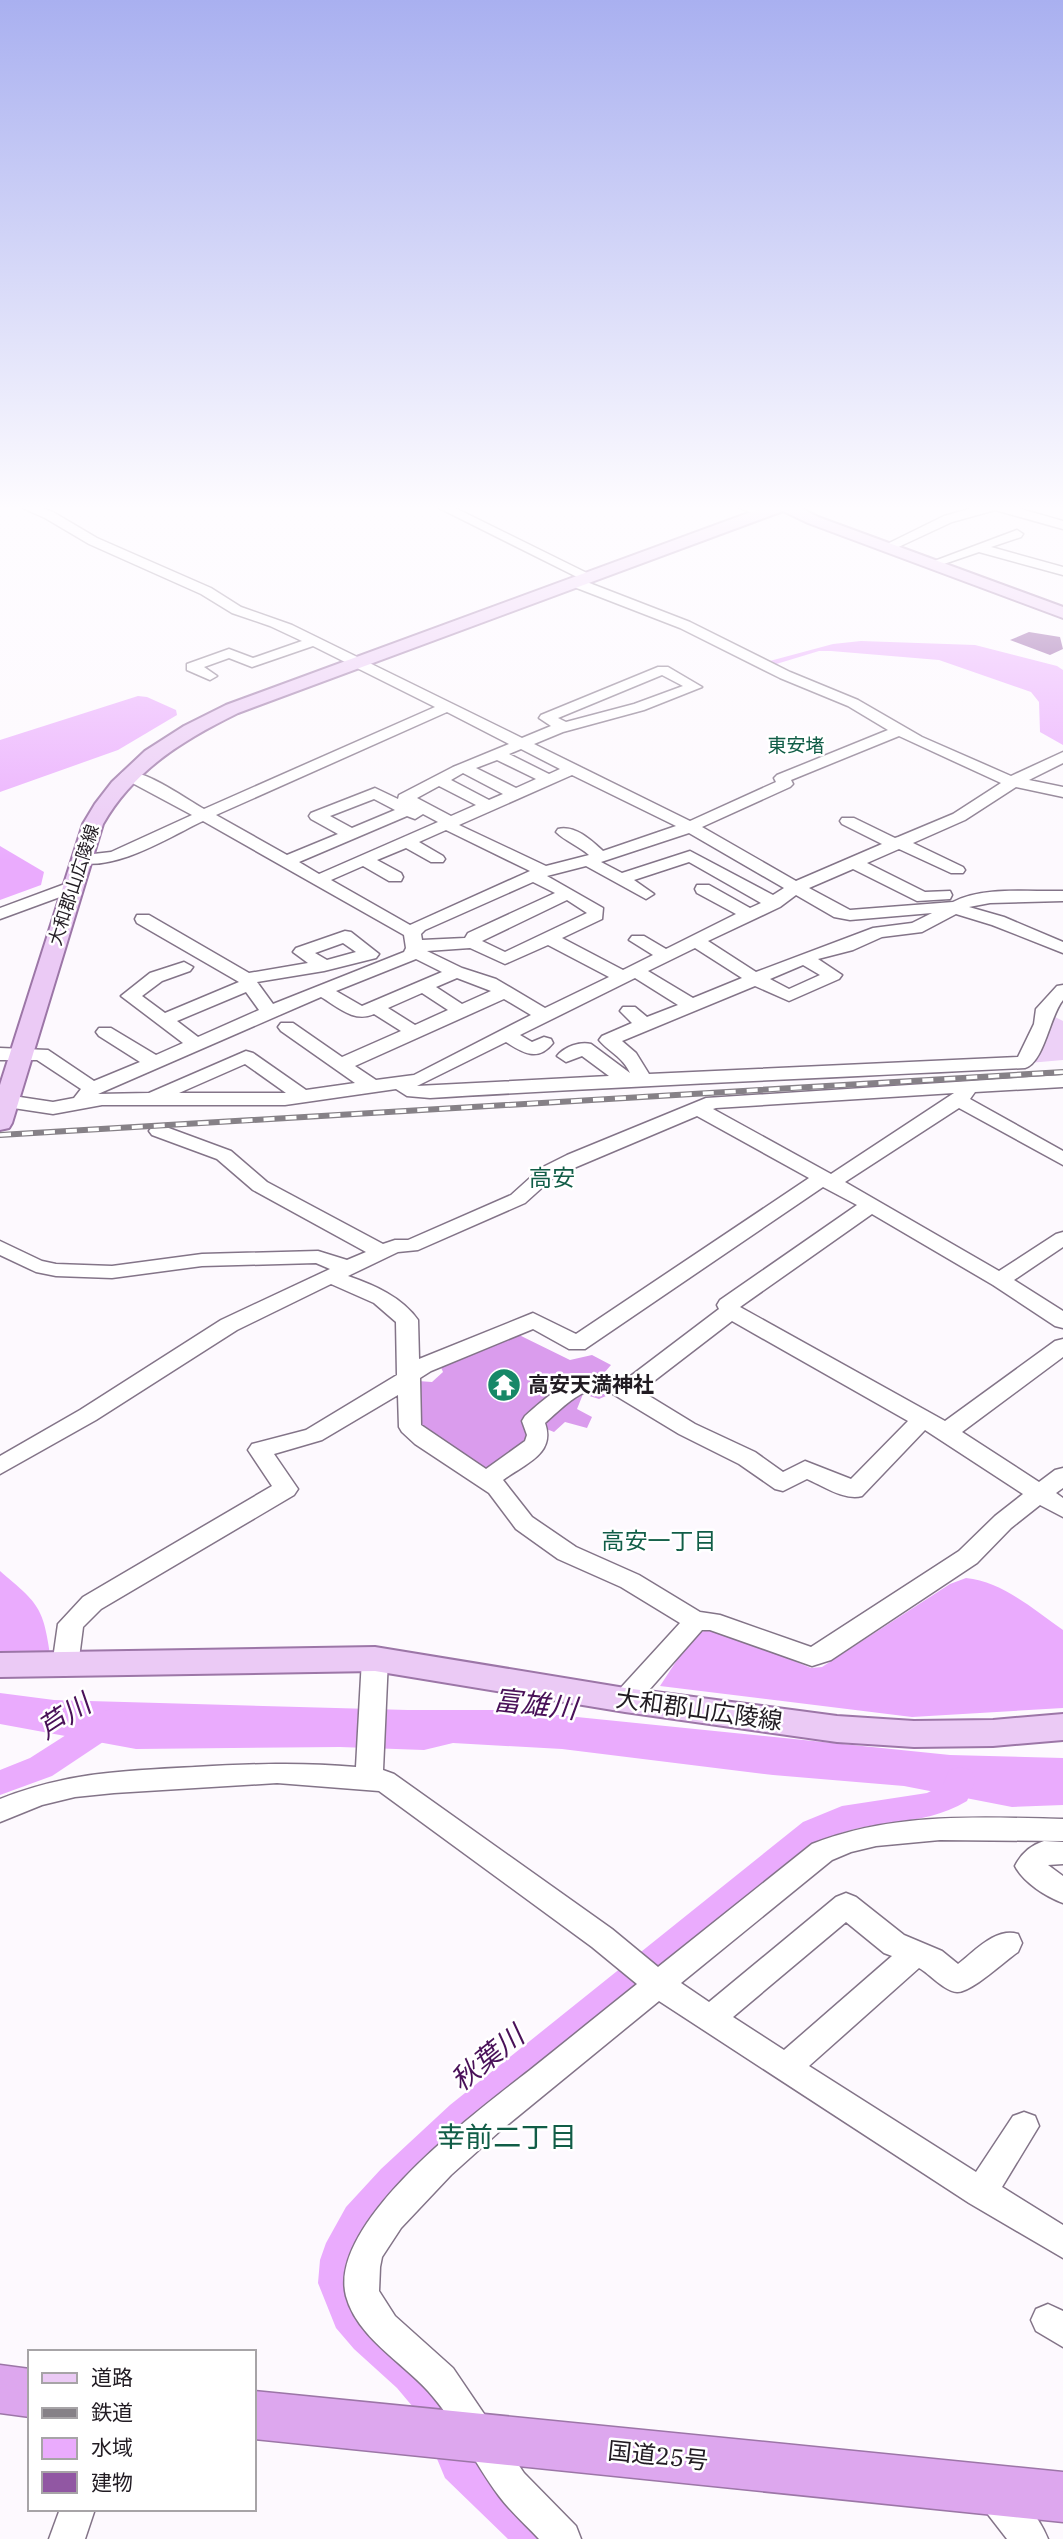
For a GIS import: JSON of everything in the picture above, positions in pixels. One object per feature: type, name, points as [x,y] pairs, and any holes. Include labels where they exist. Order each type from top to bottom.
[{"type":"highway","points":[[0,2389],[28,2393]]},
{"type":"highway","name":"国道25号","points":[[256,2416],[1063,2497]]},
{"type":"main road","name":"大和郡山広陵線","points":[[0,1123],[3,1100],[21,1053],[87,839],[101,808],[128,775],[168,743],[205,722],[245,704],[463,623]]},
{"type":"main road","name":"大和郡山広陵線","points":[[0,1665],[375,1669],[837,1729],[914,1734],[993,1733],[1063,1727]]},
{"type":"street","points":[[277,623],[690,827],[840,913],[850,915],[953,908],[998,921],[1063,948]]},
{"type":"street","points":[[682,623],[785,675],[853,703],[898,731],[1013,782],[1063,792]]},
{"type":"street","points":[[210,677],[188,668],[229,653],[252,663],[314,642]]},
{"type":"street","points":[[447,825],[405,798],[465,768],[564,727],[695,687],[663,670],[546,718],[564,727]]},
{"type":"street","points":[[630,684],[658,700]]},
{"type":"street","points":[[82,859],[106,859],[117,855],[446,708]]},
{"type":"street","points":[[3,1100],[53,1108],[87,1096],[154,1062],[387,965],[414,943],[419,926],[539,874],[690,827],[785,784],[782,778],[898,731]]},
{"type":"street","points":[[499,755],[548,779]]},
{"type":"street","points":[[0,1054],[41,1054],[87,1096],[102,1099],[305,1098],[402,1084],[431,1075],[667,956],[696,941],[712,925],[750,915],[797,887],[970,811],[1013,782],[1063,757]]},
{"type":"street","points":[[465,768],[515,794]]},
{"type":"street","points":[[318,880],[573,769]]},
{"type":"street","points":[[128,775],[140,779],[318,880],[456,972],[490,983],[545,1016]]},
{"type":"street","points":[[439,780],[488,805]]},
{"type":"street","points":[[351,834],[317,816],[375,793],[408,810],[512,852],[567,894],[595,908],[596,915],[505,959],[473,943],[414,943]]},
{"type":"street","points":[[285,862],[408,810]]},
{"type":"street","points":[[848,821],[957,870]]},
{"type":"street","points":[[368,827],[438,859]]},
{"type":"street","points":[[564,832],[584,842],[594,859],[646,894]]},
{"type":"street","points":[[328,844],[395,877]]},
{"type":"street","points":[[621,879],[690,856],[774,903]]},
{"type":"street","points":[[853,862],[923,897],[960,895],[975,899],[1063,896]]},
{"type":"street","points":[[0,914],[73,886]]},
{"type":"street","points":[[703,889],[750,915]]},
{"type":"street","points":[[473,943],[474,937],[567,894]]},
{"type":"street","points":[[634,1080],[638,1067],[631,1057],[608,1040],[818,953],[847,946],[879,932],[916,928],[975,899]]},
{"type":"street","points":[[850,915],[879,932]]},
{"type":"street","points":[[143,919],[247,982],[270,1012]]},
{"type":"street","points":[[324,966],[302,952],[345,936],[387,965]]},
{"type":"street","points":[[549,937],[693,1006]]},
{"type":"street","points":[[638,940],[667,956]]},
{"type":"street","points":[[696,941],[753,978],[789,996],[833,975],[805,959]]},
{"type":"street","points":[[164,1020],[247,982],[370,954]]},
{"type":"street","points":[[184,967],[156,977],[130,996],[196,1044]]},
{"type":"street","points":[[322,990],[361,1013],[456,972]]},
{"type":"street","points":[[423,986],[461,1011]]},
{"type":"street","points":[[402,1084],[414,1091],[430,1093],[634,1080],[1025,1062],[1043,1024],[1045,1009],[1063,990]]},
{"type":"street","points":[[343,1064],[504,992]]},
{"type":"street","points":[[375,1007],[414,1032]]},
{"type":"street","points":[[629,1011],[645,1025]]},
{"type":"street","points":[[287,1027],[374,1088]]},
{"type":"street","points":[[105,1031],[154,1062]]},
{"type":"street","points":[[508,1036],[532,1050],[544,1043]]},
{"type":"street","points":[[566,1056],[584,1048],[634,1080]]},
{"type":"street","points":[[150,1098],[246,1057],[305,1098]]},
{"type":"street","points":[[0,1466],[88,1415],[229,1325],[395,1246],[411,1246],[517,1199],[548,1172],[573,1159],[713,1102],[965,1093],[1063,1081]]},
{"type":"street","points":[[965,1093],[985,1117],[1063,1159]]},
{"type":"street","points":[[65,1666],[71,1624],[92,1603],[286,1489],[260,1450],[314,1434],[408,1377],[420,1366],[514,1331],[533,1320],[577,1344],[675,1280],[681,1272],[802,1191],[828,1180],[965,1093]]},
{"type":"street","points":[[697,1108],[1000,1280],[1063,1321]]},
{"type":"street","points":[[159,1131],[225,1155],[260,1186],[382,1252]]},
{"type":"street","points":[[871,1205],[738,1297],[728,1305],[731,1311],[924,1418],[1063,1508]]},
{"type":"street","points":[[1000,1280],[1063,1238]]},
{"type":"street","points":[[0,1247],[36,1266],[55,1270],[111,1272],[202,1259],[318,1257],[339,1273],[393,1305],[407,1320],[410,1427],[423,1439],[498,1488],[524,1523],[567,1553],[630,1581],[696,1621],[711,1621],[812,1657],[968,1557],[1003,1522],[1063,1476]]},
{"type":"street","points":[[625,1392],[731,1311]]},
{"type":"street","points":[[947,1432],[1063,1346]]},
{"type":"street","points":[[486,1479],[536,1445],[538,1436],[533,1421],[563,1397],[597,1379],[607,1381],[687,1429],[747,1458],[783,1483],[805,1469],[854,1490],[924,1418]]},
{"type":"street","points":[[625,1700],[696,1621]]},
{"type":"street","points":[[369,1768],[375,1669]]},
{"type":"street","points":[[0,1811],[37,1796],[75,1786],[369,1768],[658,1984],[980,2193],[1063,2243]]},
{"type":"street","points":[[563,2539],[512,2485],[453,2435],[464,2412],[441,2381],[383,2327],[362,2294],[367,2254],[380,2229],[437,2166],[489,2121],[802,1866],[835,1846],[870,1837],[929,1830],[1063,1830]]},
{"type":"street","points":[[1063,1853],[1044,1852],[1029,1866],[1063,1891]]},
{"type":"street","points":[[710,2018],[846,1905],[894,1944],[932,1960],[958,1980],[1008,1943]]},
{"type":"street","points":[[786,2067],[916,1953]]},
{"type":"street","points":[[980,2193],[1024,2126]]},
{"type":"street","points":[[989,2489],[1030,2539]]},
{"type":"street","points":[[68,2539],[77,2511]]},
{"type":"shaded area","points":[[1053,1016],[1063,1021],[1063,1060],[1029,1063]]},
{"type":"shaded area","points":[[515,1333],[570,1360],[592,1355],[611,1365],[604,1373],[589,1374],[606,1396],[599,1399],[583,1394],[577,1409],[592,1417],[587,1428],[565,1422],[554,1432],[529,1425],[527,1446],[485,1475],[427,1434],[420,1423],[418,1381],[432,1382],[443,1372],[440,1365]]},
{"type":"water","points":[[861,641],[975,645],[1057,666],[1063,670],[1063,745],[1040,732],[1039,702],[1031,692],[939,660],[819,651],[773,665],[766,662],[833,644]]},
{"type":"water","points":[[138,696],[147,697],[176,710],[177,715],[118,750],[0,792],[0,740]]},
{"type":"water","points":[[0,846],[44,872],[41,885],[0,900]]},
{"type":"water","points":[[0,1571],[36,1606],[44,1625],[50,1654],[0,1654]]},
{"type":"water","points":[[966,1578],[1005,1591],[1063,1630],[1063,1708],[912,1717],[660,1686],[694,1634],[715,1628],[811,1668],[822,1667],[950,1584]]},
{"type":"water","points":[[0,1693],[54,1700],[408,1710],[508,1710],[950,1755],[1063,1758],[1063,1805],[1012,1807],[904,1786],[773,1775],[562,1749],[453,1743],[424,1750],[340,1747],[136,1749],[0,1724]]},
{"type":"building","points":[[1029,632],[1060,637],[1063,649],[1050,655],[1010,640]]},
{"type":"waterway","name":"芦川","points":[[0,1783],[41,1767],[113,1720]]},
{"type":"waterway","name":"秋葉川","points":[[538,2539],[459,2464],[432,2399],[411,2374],[368,2336],[350,2315],[337,2283],[339,2260],[345,2243],[359,2219],[394,2181],[463,2116],[814,1831],[842,1819],[932,1805],[956,1792],[960,1779]]},
{"type":"railway","points":[[0,1135],[1063,1072]]},
{"type":"place","name":"高安天満神社","points":[[504,1385]]},
{"type":"district","name":"東安堵","points":[[796,745]]},
{"type":"district","name":"高安","points":[[552,1178]]},
{"type":"district","name":"高安一丁目","points":[[659,1541]]},
{"type":"district","name":"幸前二丁目","points":[[507,2137]]},
{"type":"water label","name":"富雄川","points":[[535,1704]]}]
